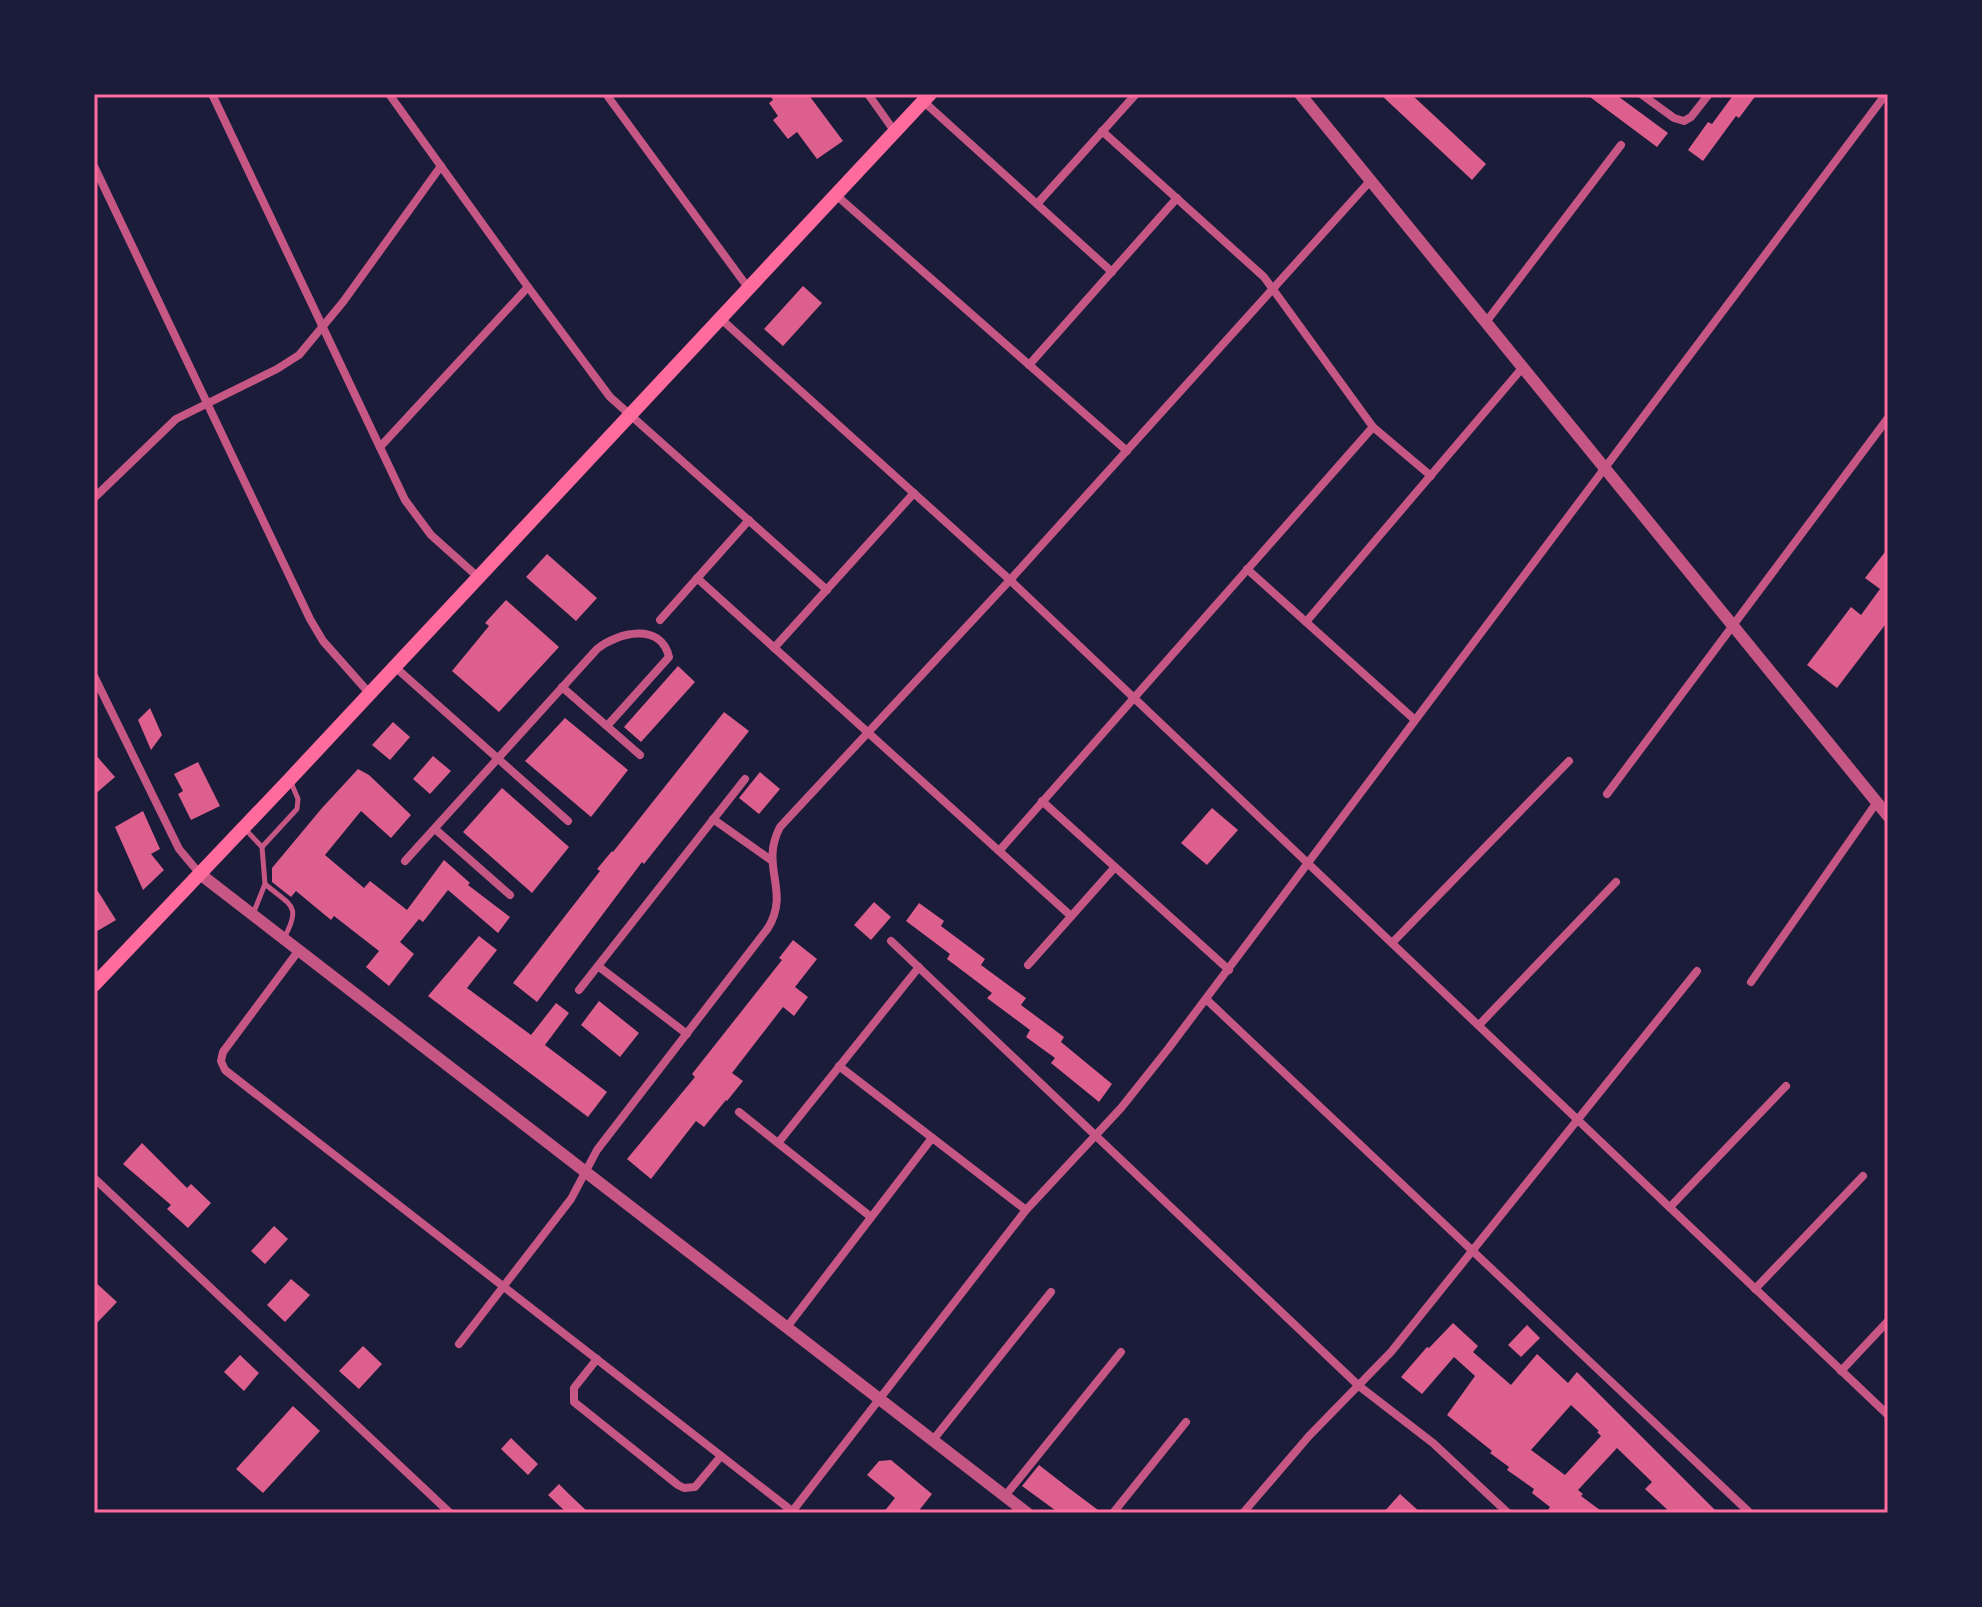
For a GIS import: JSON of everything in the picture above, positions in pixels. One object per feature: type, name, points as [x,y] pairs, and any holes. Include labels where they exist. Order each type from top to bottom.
[{"type":"main road","points":[[94,985],[927,98]]},
{"type":"street","points":[[212,94],[416,518],[478,577]]},
{"type":"street","points":[[389,94],[610,397],[827,590]]},
{"type":"street","points":[[606,94],[749,289]]},
{"type":"street","points":[[868,94],[895,132]]},
{"type":"street","points":[[1037,204],[1136,94]]},
{"type":"street","points":[[1300,94],[1888,816]]},
{"type":"street","points":[[1641,94],[1674,118],[1684,121],[1691,117],[1709,94]]},
{"type":"street","points":[[299,950],[223,1052],[222,1066],[792,1512],[1026,1210],[1142,1083],[1207,1000],[1886,94]]},
{"type":"street","points":[[927,98],[1112,272]]},
{"type":"street","points":[[1102,131],[1252,265],[1273,289],[1373,427],[1431,476]]},
{"type":"street","points":[[1486,322],[1621,145]]},
{"type":"street","points":[[94,166],[310,619],[329,649],[370,694]]},
{"type":"street","points":[[94,498],[163,429],[183,414],[299,355],[324,326],[441,166]]},
{"type":"street","points":[[459,1344],[571,1199],[597,1150],[773,920],[778,891],[771,860],[780,827],[1010,580],[1371,180]]},
{"type":"street","points":[[836,195],[1127,451]]},
{"type":"street","points":[[1029,365],[1177,198]]},
{"type":"street","points":[[380,447],[528,287]]},
{"type":"street","points":[[721,319],[1010,580],[1888,1415]]},
{"type":"street","points":[[1306,622],[1523,367]]},
{"type":"street","points":[[1607,794],[1888,418]]},
{"type":"street","points":[[999,851],[1373,427]]},
{"type":"street","points":[[774,648],[914,493]]},
{"type":"street","points":[[660,620],[749,520]]},
{"type":"street","points":[[1247,569],[1415,720]]},
{"type":"street","points":[[697,578],[1071,916]]},
{"type":"street","points":[[405,861],[606,641],[643,632],[652,635],[669,657],[607,726]]},
{"type":"street","points":[[395,667],[568,821]]},
{"type":"street","points":[[94,676],[179,849],[200,874],[1027,1513]]},
{"type":"street","points":[[562,687],[640,755]]},
{"type":"street","points":[[1392,943],[1569,761]]},
{"type":"street","points":[[579,990],[745,779]]},
{"type":"street","points":[[1042,801],[1229,970]]},
{"type":"street","points":[[1751,982],[1877,802]]},
{"type":"street","points":[[713,819],[771,860]]},
{"type":"street","points":[[435,829],[510,895]]},
{"type":"street","points":[[1028,965],[1115,867]]},
{"type":"street","points":[[1479,1025],[1616,882]]},
{"type":"street","points":[[891,941],[1359,1386],[1433,1443],[1508,1513]]},
{"type":"street","points":[[598,966],[687,1034]]},
{"type":"street","points":[[778,1143],[919,967]]},
{"type":"street","points":[[1243,1513],[1309,1436],[1391,1352],[1697,971]]},
{"type":"street","points":[[1207,1000],[1750,1513]]},
{"type":"street","points":[[839,1066],[1026,1210]]},
{"type":"street","points":[[1670,1207],[1786,1086]]},
{"type":"street","points":[[739,1112],[871,1217]]},
{"type":"street","points":[[787,1327],[932,1138]]},
{"type":"street","points":[[1755,1289],[1863,1176]]},
{"type":"street","points":[[94,1178],[450,1513]]},
{"type":"street","points":[[933,1440],[1051,1292]]},
{"type":"street","points":[[1841,1371],[1888,1321]]},
{"type":"street","points":[[1005,1496],[1121,1352]]},
{"type":"street","points":[[597,1359],[574,1388],[574,1402],[666,1475],[684,1488],[695,1487],[721,1456]]},
{"type":"street","points":[[1113,1513],[1186,1422]]},
{"type":"lane","points":[[262,847],[297,809],[298,799],[289,780]]},
{"type":"lane","points":[[244,828],[262,847],[265,884],[253,914]]},
{"type":"lane","points":[[265,884],[293,908],[294,917],[284,939]]},
{"type":"building","points":[[769,94],[808,94],[843,141],[817,159],[797,132],[788,139],[773,120],[778,116],[769,103],[773,100]]},
{"type":"building","points":[[1380,94],[1411,94],[1486,164],[1472,180]]},
{"type":"building","points":[[1586,94],[1615,94],[1668,133],[1657,147]]},
{"type":"building","points":[[1734,94],[1757,94],[1739,118],[1736,116],[1703,161],[1688,150]]},
{"type":"building","points":[[803,286],[822,303],[783,346],[764,329]]},
{"type":"building","points":[[1888,548],[1888,621],[1837,688],[1807,665],[1851,607],[1861,615],[1880,589],[1865,578]]},
{"type":"building","points":[[547,554],[597,598],[576,621],[526,577]]},
{"type":"building","points":[[506,600],[559,647],[499,712],[452,671],[489,626],[485,623]]},
{"type":"building","points":[[678,666],[695,682],[641,742],[624,727]]},
{"type":"building","points":[[150,708],[162,735],[151,750],[138,720]]},
{"type":"building","points":[[724,712],[749,731],[644,864],[642,862],[537,1002],[513,983],[600,871],[597,869]]},
{"type":"building","points":[[565,718],[628,770],[591,817],[525,761]]},
{"type":"building","points":[[393,722],[410,737],[390,760],[372,745]]},
{"type":"building","points":[[94,753],[115,777],[94,795]]},
{"type":"building","points":[[433,756],[451,771],[430,794],[413,779]]},
{"type":"building","points":[[198,762],[220,806],[191,820],[178,794],[183,791],[174,774]]},
{"type":"building","points":[[358,769],[369,775],[411,815],[391,838],[361,811],[325,855],[364,888],[370,881],[407,910],[444,860],[470,883],[468,885],[510,917],[498,933],[448,890],[423,922],[419,919],[400,942],[414,954],[389,986],[366,967],[379,951],[334,916],[331,920],[296,891],[291,897],[272,882],[272,868]]},
{"type":"building","points":[[760,772],[780,789],[759,814],[739,798]]},
{"type":"building","points":[[502,788],[569,847],[532,893],[463,832]]},
{"type":"building","points":[[1212,808],[1238,830],[1207,865],[1181,843]]},
{"type":"building","points":[[143,811],[160,849],[151,854],[164,870],[143,890],[115,827]]},
{"type":"building","points":[[94,885],[116,920],[94,933]]},
{"type":"building","points":[[874,902],[891,917],[871,940],[854,925]]},
{"type":"building","points":[[919,903],[944,921],[941,926],[985,959],[981,965],[1026,998],[1021,1005],[1064,1037],[1061,1042],[1112,1084],[1099,1102],[1051,1063],[1055,1058],[1026,1037],[1030,1030],[987,998],[992,993],[947,959],[950,954],[906,921]]},
{"type":"building","points":[[479,936],[497,950],[467,988],[531,1035],[556,1003],[569,1013],[545,1045],[607,1092],[588,1117],[428,996]]},
{"type":"building","points":[[793,940],[817,959],[795,987],[808,997],[794,1016],[783,1007],[732,1073],[743,1081],[704,1127],[696,1121],[651,1179],[627,1159],[695,1077],[692,1074],[782,960],[779,958]]},
{"type":"building","points":[[599,1001],[639,1033],[620,1057],[581,1025]]},
{"type":"building","points":[[142,1143],[187,1188],[191,1184],[211,1203],[188,1228],[167,1209],[171,1205],[123,1164]]},
{"type":"building","points":[[274,1226],[288,1239],[265,1264],[251,1251]]},
{"type":"building","points":[[291,1279],[310,1295],[285,1322],[267,1305]]},
{"type":"building","points":[[94,1281],[117,1302],[94,1326]]},
{"type":"building","points":[[1453,1323],[1478,1346],[1473,1352],[1511,1385],[1537,1354],[1568,1383],[1577,1372],[1718,1513],[1671,1513],[1645,1489],[1652,1482],[1617,1448],[1578,1490],[1583,1494],[1581,1496],[1604,1513],[1546,1513],[1550,1507],[1532,1493],[1534,1489],[1507,1470],[1509,1467],[1490,1453],[1492,1451],[1447,1415],[1475,1376],[1454,1357],[1422,1394],[1401,1377]],"holes":[[[1571,1405],[1601,1436],[1565,1475],[1531,1450]]]},
{"type":"building","points":[[1527,1325],[1540,1338],[1521,1357],[1508,1345]]},
{"type":"building","points":[[363,1346],[382,1364],[359,1389],[339,1371]]},
{"type":"building","points":[[240,1355],[259,1373],[244,1391],[224,1372]]},
{"type":"building","points":[[293,1406],[320,1431],[263,1493],[236,1469]]},
{"type":"building","points":[[511,1438],[538,1464],[528,1475],[501,1449]]},
{"type":"building","points":[[891,1460],[932,1494],[917,1513],[883,1513],[895,1498],[867,1475],[879,1461]]},
{"type":"building","points":[[1039,1465],[1102,1513],[1059,1513],[1022,1486]]},
{"type":"building","points":[[559,1484],[589,1513],[567,1513],[548,1495]]},
{"type":"building","points":[[1400,1494],[1421,1513],[1383,1513]]}]
